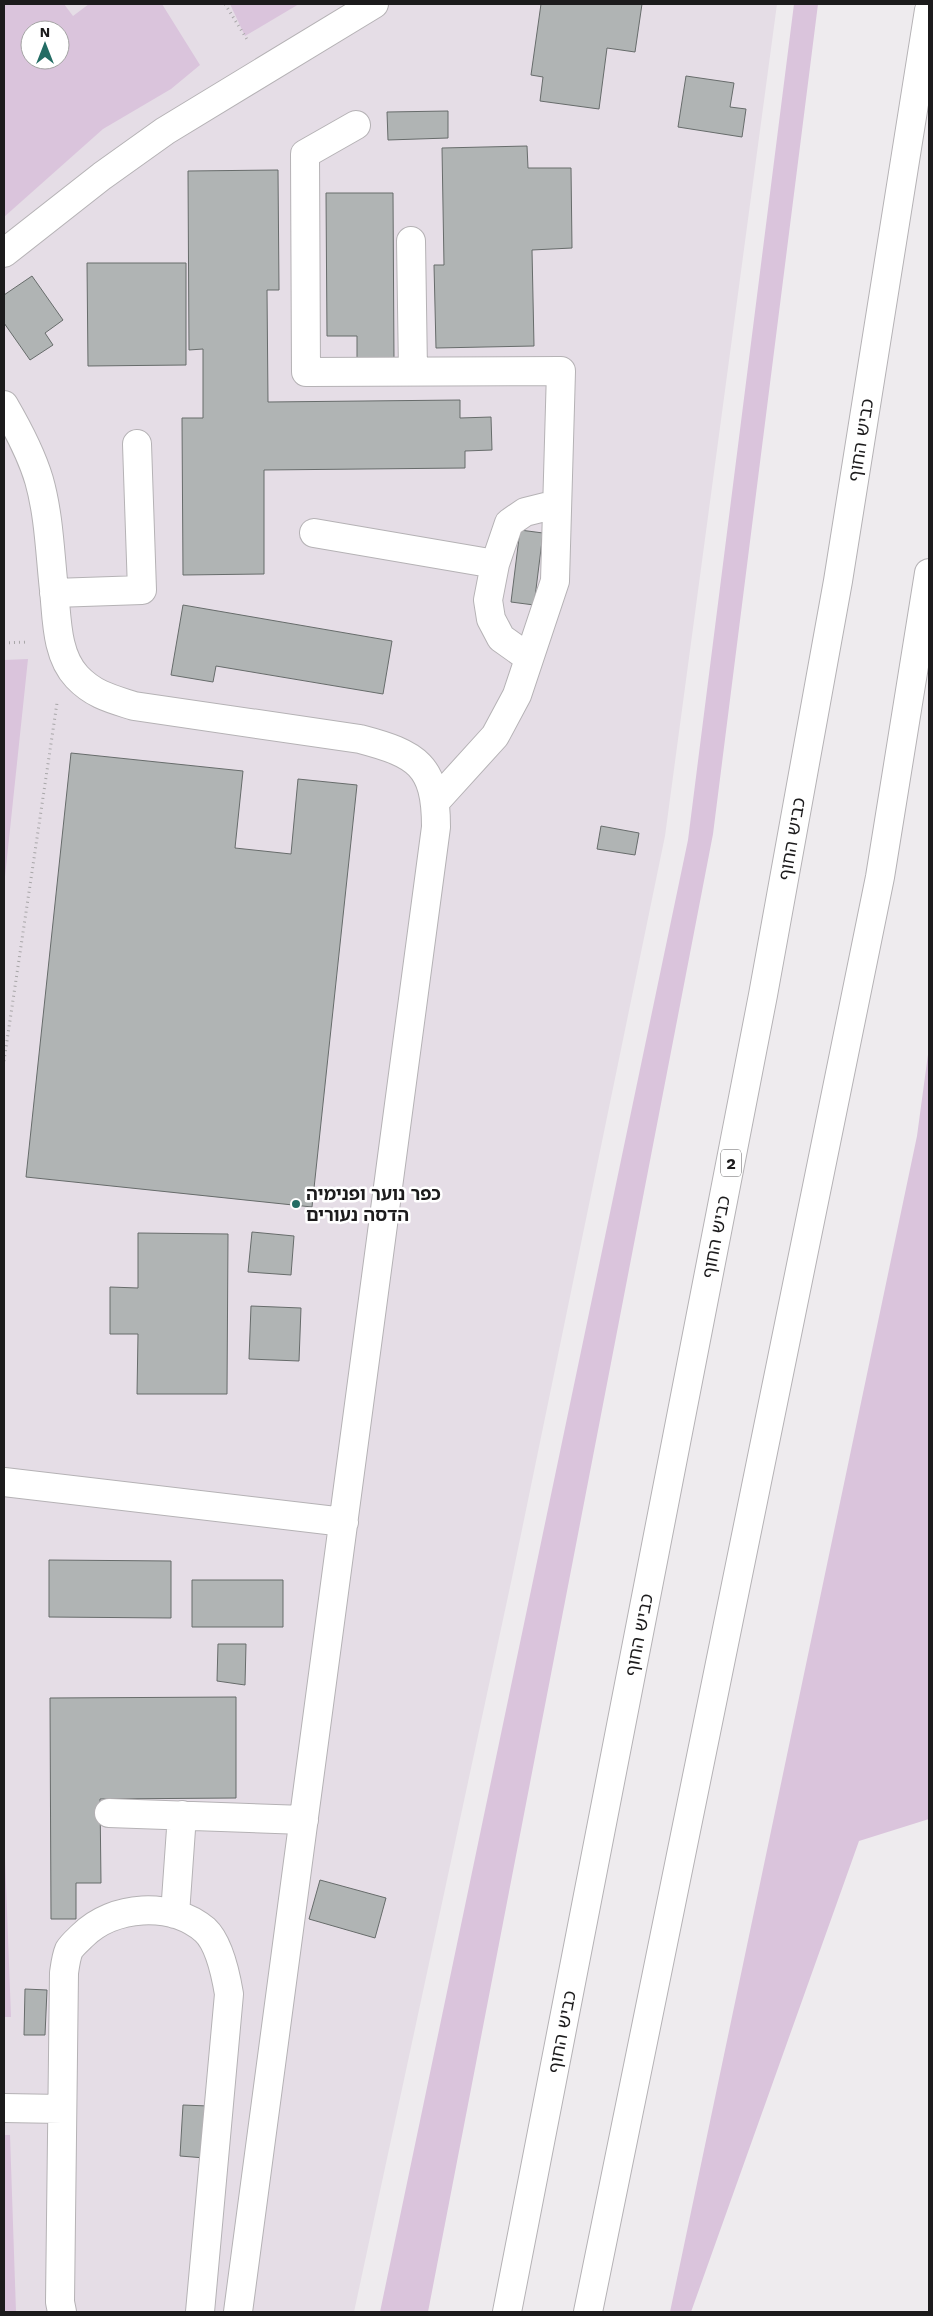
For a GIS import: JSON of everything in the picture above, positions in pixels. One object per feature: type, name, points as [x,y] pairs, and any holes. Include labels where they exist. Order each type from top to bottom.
[{"type":"main road","points":[[4,253],[102,176],[157,137],[374,4]]},
{"type":"main road","points":[[901,185],[920,4]]},
{"type":"main road","name":"כביש החוף","points":[[507,2312],[763,995],[838,582],[929,10]]},
{"type":"main road","points":[[356,125],[305,154],[306,372],[561,371],[555,582],[517,695],[495,736],[436,801]]},
{"type":"main road","points":[[411,241],[413,371]]},
{"type":"main road","points":[[4,404],[24,440],[39,481],[46,521],[57,625],[64,655],[76,676],[101,696],[134,706],[360,740],[394,748],[416,762],[431,782],[436,801],[436,827],[238,2312]]},
{"type":"main road","points":[[54,593],[142,590],[137,444]]},
{"type":"main road","points":[[529,658],[501,638],[491,620],[488,600],[495,564],[509,523],[525,512],[557,504]]},
{"type":"main road","points":[[314,533],[495,564]]},
{"type":"main road","points":[[588,2312],[880,877],[929,573]]},
{"type":"main road","points":[[4,1482],[344,1522]]},
{"type":"main road","points":[[109,1812],[304,1820]]},
{"type":"main road","points":[[175,1914],[182,1816]]},
{"type":"main road","points":[[62,2312],[60,2302],[64,1973],[69,1950],[91,1927],[110,1916],[135,1911],[167,1911],[185,1918],[206,1931],[221,1960],[229,1994],[200,2312]]},
{"type":"main road","points":[[4,2108],[62,2110]]},
{"type":"path","points":[[225,4],[266,70]]},
{"type":"path","points":[[4,1061],[64,655]]},
{"type":"shaded area","name":"כפר נוער ופנימיה הדסה נעורים","points":[[4,4],[777,4],[665,836],[513,1573],[354,2312],[4,2312]]},
{"type":"shaded area","points":[[4,4],[64,4],[73,16],[89,4],[162,4],[200,65],[171,89],[103,129],[4,217]]},
{"type":"shaded area","points":[[230,4],[299,4],[245,36]]},
{"type":"shaded area","points":[[794,4],[818,4],[713,834],[428,2312],[380,2312],[688,840]]},
{"type":"shaded area","points":[[28,659],[4,886],[4,660]]},
{"type":"shaded area","points":[[929,1047],[929,1819],[859,1841],[691,2312],[670,2312],[917,1136]]},
{"type":"shaded area","points":[[4,1831],[11,2017],[4,2017]]},
{"type":"shaded area","points":[[4,2135],[10,2135],[16,2312],[4,2312]]},
{"type":"building","points":[[541,4],[642,4],[635,52],[607,48],[599,109],[540,101],[543,77],[531,75]]},
{"type":"building","points":[[686,76],[734,83],[730,107],[746,109],[742,137],[678,127]]},
{"type":"building","points":[[448,111],[448,138],[388,140],[387,112]]},
{"type":"building","points":[[527,146],[528,168],[571,168],[572,248],[532,250],[534,346],[436,348],[434,265],[444,265],[442,148]]},
{"type":"building","points":[[278,170],[279,290],[267,290],[268,402],[460,400],[460,418],[491,417],[492,450],[465,451],[465,468],[264,470],[264,574],[183,575],[182,418],[203,418],[203,349],[189,350],[188,171]]},
{"type":"building","points":[[326,193],[393,193],[394,362],[357,362],[357,336],[327,336]]},
{"type":"building","points":[[87,263],[186,263],[186,365],[88,366]]},
{"type":"building","points":[[32,276],[63,320],[45,333],[53,345],[30,360],[4,323],[4,295]]},
{"type":"building","points":[[520,530],[543,533],[534,605],[511,602]]},
{"type":"building","points":[[183,605],[392,641],[383,694],[216,666],[213,682],[171,675]]},
{"type":"building","points":[[71,753],[243,771],[235,848],[291,854],[298,779],[357,785],[312,1207],[26,1177]]},
{"type":"building","points":[[601,826],[639,833],[635,855],[597,849]]},
{"type":"building","points":[[252,1232],[294,1236],[291,1275],[248,1272]]},
{"type":"building","points":[[138,1233],[228,1234],[227,1394],[137,1394],[138,1334],[110,1334],[110,1287],[138,1288]]},
{"type":"building","points":[[251,1306],[301,1308],[299,1361],[249,1359]]},
{"type":"building","points":[[49,1560],[171,1561],[171,1618],[49,1617]]},
{"type":"building","points":[[192,1580],[283,1580],[283,1627],[192,1627]]},
{"type":"building","points":[[218,1644],[246,1644],[245,1685],[217,1681]]},
{"type":"building","points":[[236,1697],[236,1798],[100,1799],[101,1883],[76,1883],[76,1919],[51,1919],[50,1698]]},
{"type":"building","points":[[320,1880],[386,1898],[375,1938],[309,1919]]},
{"type":"building","points":[[25,1989],[47,1990],[45,2035],[24,2035]]},
{"type":"building","points":[[183,2105],[208,2106],[205,2158],[180,2156]]},
{"type":"place","name":"כפר נוער ופנימיה הדסה נעורים","points":[[296,1204]]}]
